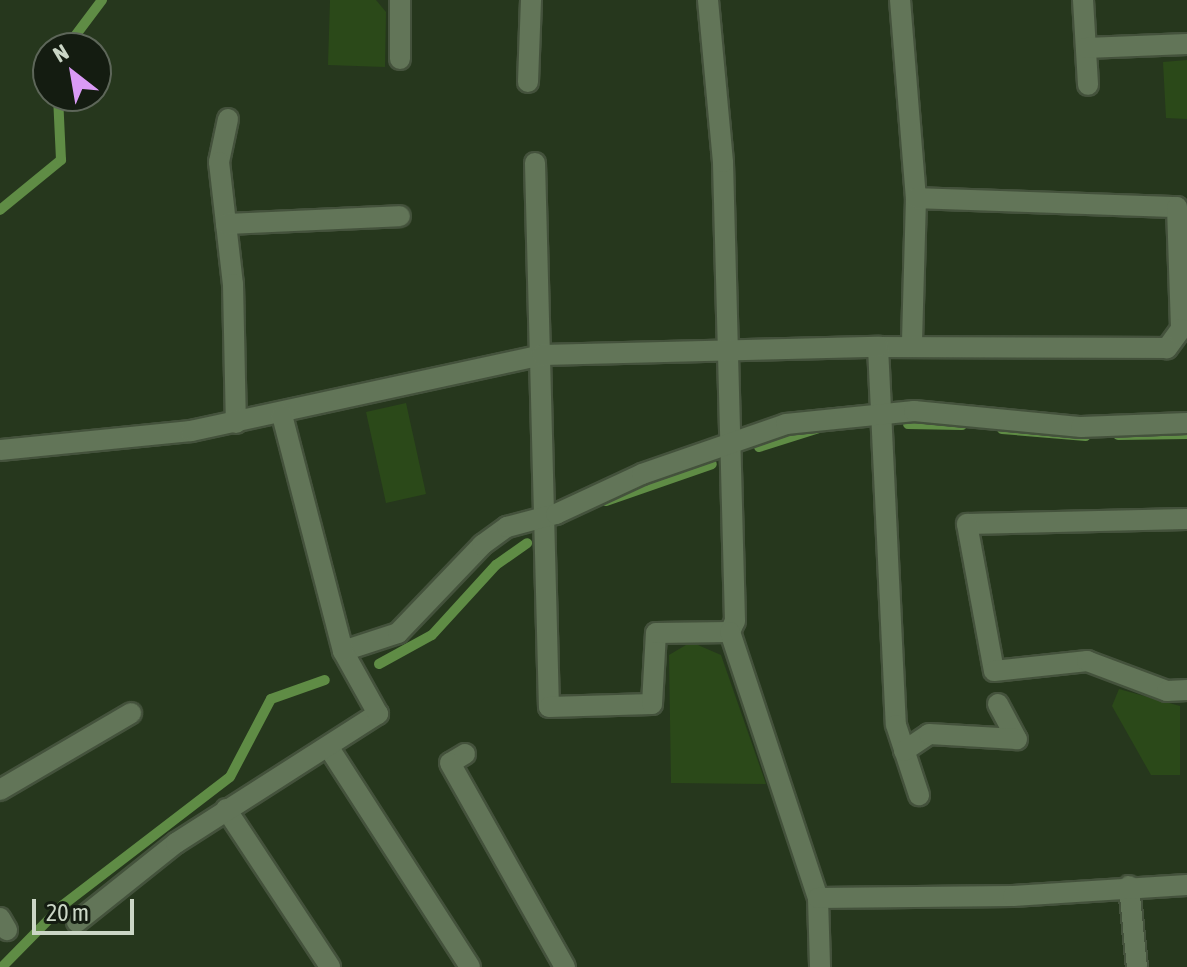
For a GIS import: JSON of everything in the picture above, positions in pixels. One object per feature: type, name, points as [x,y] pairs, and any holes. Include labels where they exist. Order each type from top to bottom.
[{"type":"street","points":[[400,0],[400,59]]},
{"type":"street","points":[[528,82],[531,0]]},
{"type":"street","points":[[708,0],[723,162],[735,621],[730,632],[818,898],[820,967]]},
{"type":"street","points":[[900,0],[916,198],[912,344]]},
{"type":"street","points":[[1083,0],[1088,85]]},
{"type":"street","points":[[1086,48],[1187,44]]},
{"type":"street","points":[[228,119],[219,162],[233,284],[236,423]]},
{"type":"street","points":[[535,163],[549,707],[652,704],[656,633],[730,632]]},
{"type":"street","points":[[0,450],[282,415],[542,355],[912,344],[1167,348],[1181,329],[1177,207],[916,198]]},
{"type":"street","points":[[226,224],[400,216]]},
{"type":"street","points":[[878,347],[896,725],[919,795]]},
{"type":"street","points":[[343,651],[398,633],[482,545],[507,527],[556,514],[642,474],[729,448],[786,424],[880,412],[1081,427],[1187,423]]},
{"type":"street","points":[[77,922],[226,809],[329,748],[378,714],[343,651],[282,415]]},
{"type":"street","points":[[1187,519],[967,524],[994,671],[1087,661],[1167,691],[1187,690]]},
{"type":"street","points":[[904,751],[929,734],[1017,739],[998,704]]},
{"type":"street","points":[[0,790],[131,713]]},
{"type":"street","points":[[329,748],[470,967]]},
{"type":"street","points":[[465,754],[450,763],[565,967]]},
{"type":"street","points":[[226,809],[330,967]]},
{"type":"street","points":[[818,898],[1013,896],[1129,886],[1187,885]]},
{"type":"street","points":[[1129,886],[1137,967]]},
{"type":"green space","points":[[330,0],[376,0],[386,12],[385,67],[328,65]]},
{"type":"green space","points":[[1187,60],[1187,119],[1166,118],[1163,62]]},
{"type":"green space","points":[[406,403],[426,494],[386,503],[366,412]]},
{"type":"green space","points":[[691,642],[721,655],[766,784],[671,783],[669,655]]},
{"type":"green space","points":[[1119,689],[1180,706],[1180,775],[1151,775],[1112,706]]},
{"type":"waterway","points":[[78,32],[102,0]]},
{"type":"waterway","points":[[0,210],[61,160],[59,112]]},
{"type":"waterway","points":[[908,424],[962,425]]},
{"type":"waterway","points":[[759,447],[819,428]]},
{"type":"waterway","points":[[1002,429],[1086,436]]},
{"type":"waterway","points":[[1118,435],[1187,434]]},
{"type":"waterway","points":[[606,501],[712,464]]},
{"type":"waterway","points":[[379,664],[432,635],[496,565],[527,543]]},
{"type":"waterway","points":[[2,967],[63,905],[230,777],[271,699],[325,680]]}]
